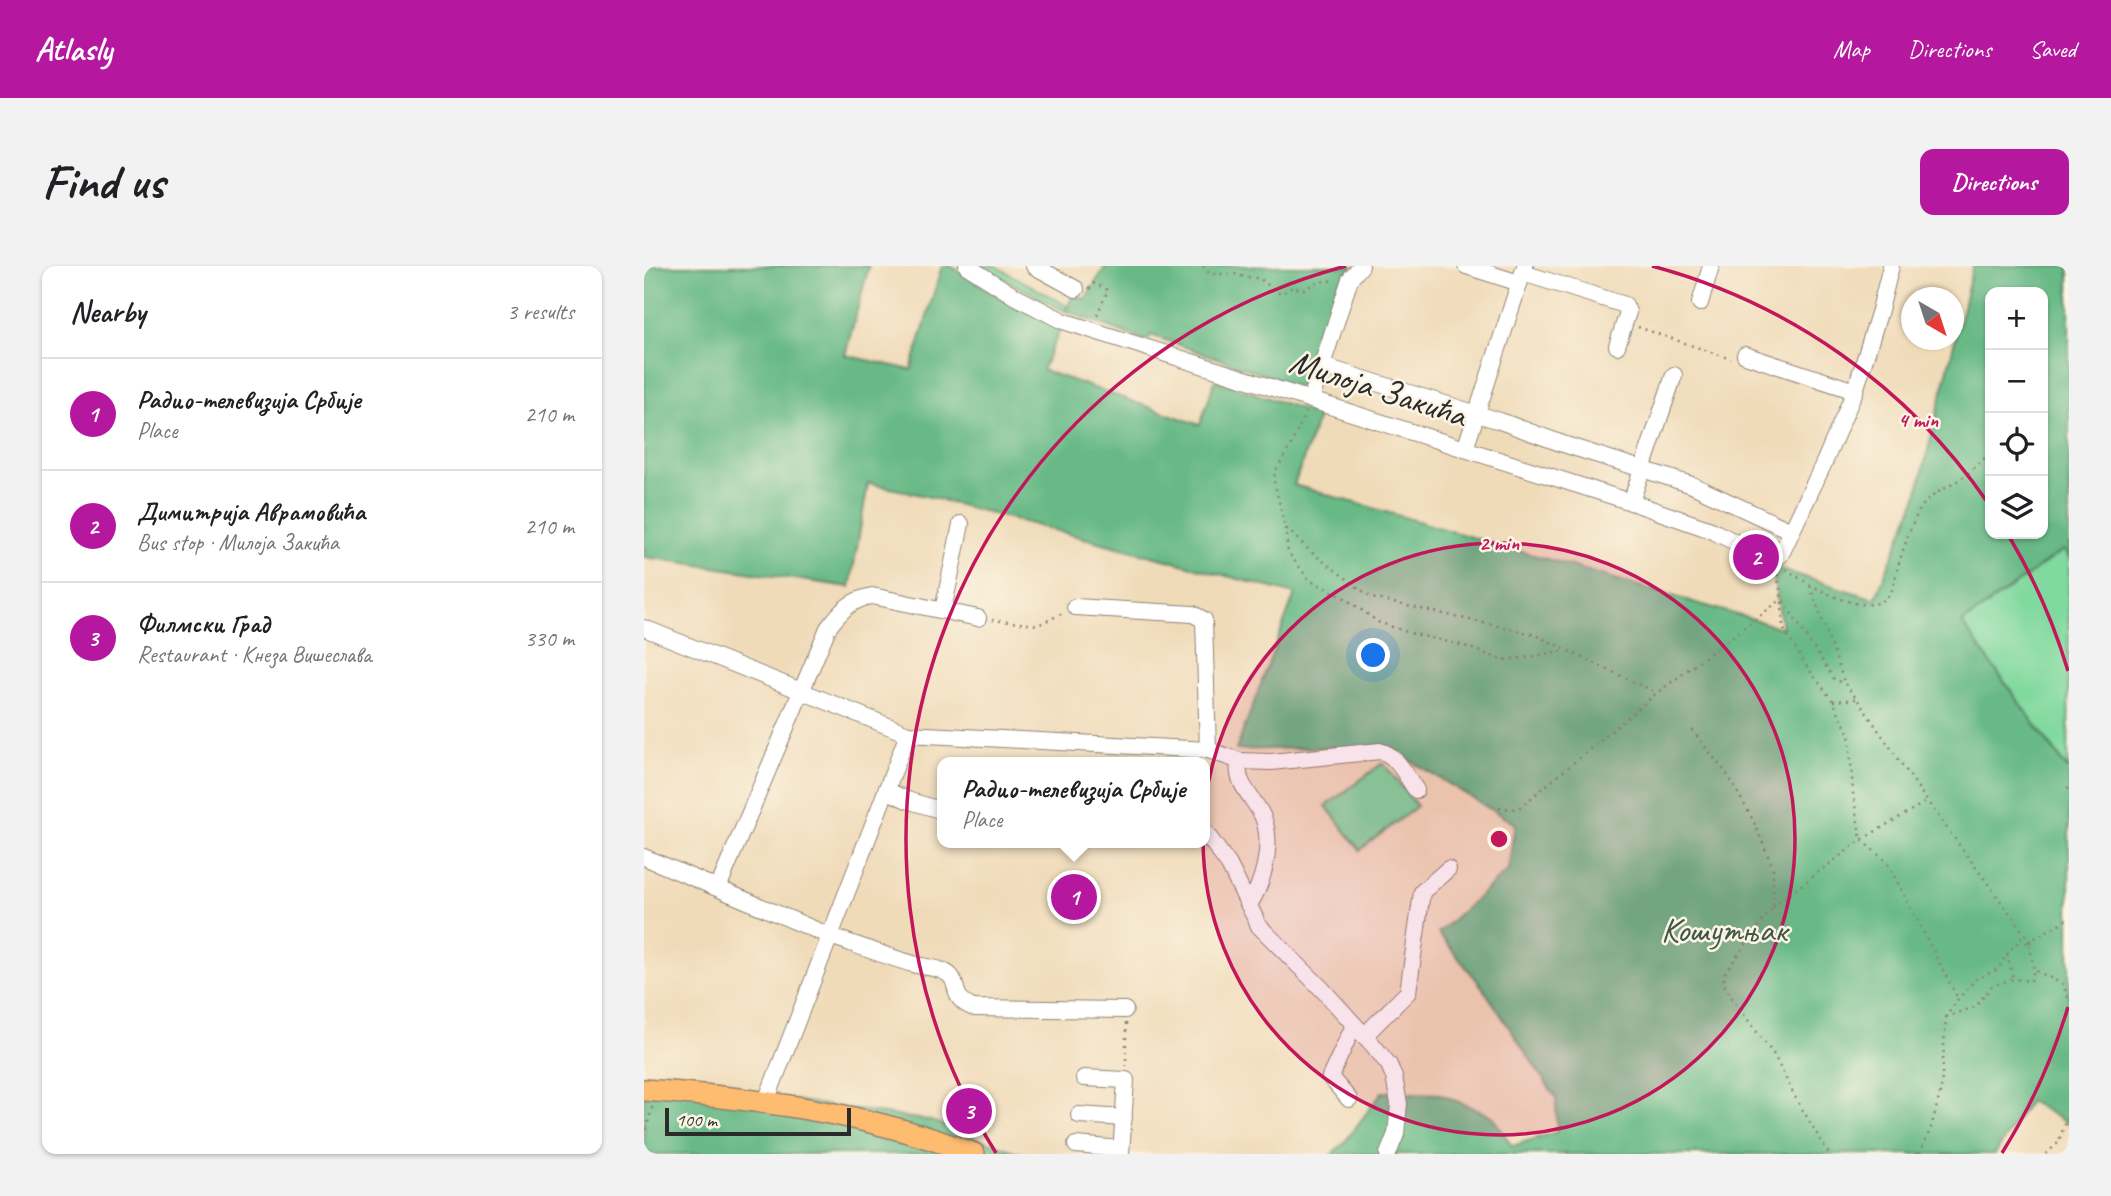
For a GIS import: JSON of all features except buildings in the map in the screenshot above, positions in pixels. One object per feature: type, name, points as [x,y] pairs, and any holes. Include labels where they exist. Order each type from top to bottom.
[{"type":"main road","points":[[650,1090],[791,1105],[890,1126],[974,1154]]},
{"type":"street","name":"Милоја Закића","points":[[967,266],[1014,296],[1063,321],[1631,502],[1711,530],[1774,561]]},
{"type":"street","points":[[1034,266],[1079,287]]},
{"type":"street","points":[[1311,399],[1350,279],[1361,266]]},
{"type":"street","points":[[1466,266],[1522,274],[1625,305],[1628,313],[1617,346]]},
{"type":"street","points":[[1700,303],[1711,266]]},
{"type":"street","points":[[1774,561],[1781,554],[1824,465],[1855,391],[1891,266]]},
{"type":"street","points":[[1465,449],[1522,274]]},
{"type":"street","points":[[1745,355],[1855,391]]},
{"type":"street","name":"Милоја Закића","points":[[1322,366],[1692,485],[1791,531]]},
{"type":"street","points":[[1631,502],[1674,376]]},
{"type":"street","points":[[943,610],[961,524]]},
{"type":"street","points":[[718,888],[828,628],[848,605],[859,598],[872,596],[978,618]]},
{"type":"street","points":[[1075,607],[1193,614],[1204,620],[1208,750]]},
{"type":"street","points":[[644,628],[908,734],[1208,750],[1240,761],[1271,762],[1380,751],[1387,752],[1392,757],[1416,790]]},
{"type":"street","points":[[766,1101],[908,734]]},
{"type":"street","points":[[1240,761],[1237,772],[1261,814],[1266,829],[1263,874],[1250,905]]},
{"type":"street","points":[[886,790],[937,810]]},
{"type":"street","points":[[1210,839],[1230,865],[1259,926],[1266,935],[1321,988],[1389,1065],[1397,1089],[1399,1118],[1388,1154]]},
{"type":"street","points":[[644,857],[830,936],[913,964],[945,971],[953,980],[958,998],[974,1008],[1125,1010]]},
{"type":"street","points":[[1349,1099],[1330,1077],[1359,1030],[1408,992],[1422,892],[1448,869]]},
{"type":"street","points":[[1076,1145],[1121,1152],[1126,1080],[1084,1079]]},
{"type":"street","points":[[1079,1115],[1124,1118]]},
{"type":"path","points":[[1203,266],[1210,274],[1259,278],[1280,294],[1293,287],[1303,290],[1318,282],[1350,279]]},
{"type":"path","points":[[1079,287],[1089,290],[1093,283],[1108,290],[1094,323]]},
{"type":"path","points":[[1625,324],[1741,363],[1745,355]]},
{"type":"path","points":[[1311,399],[1291,445],[1275,472],[1276,496],[1285,527],[1287,552],[1309,580],[1342,596],[1378,622],[1465,646],[1502,660],[1567,650]]},
{"type":"path","points":[[1774,561],[1810,586],[1850,601],[1871,604],[1887,597],[1892,591],[1902,554],[1921,508],[1964,477],[1985,458]]},
{"type":"path","points":[[1285,527],[1310,551],[1372,598],[1533,634],[1657,693]]},
{"type":"path","points":[[1774,561],[1782,599],[1783,628],[1807,667],[1833,701],[1849,734],[1853,793],[1861,840],[1887,862],[1958,999]]},
{"type":"path","points":[[1810,586],[1845,684],[2030,943],[2034,970],[2031,981],[2013,978],[1992,986],[1975,1007],[1946,1017]]},
{"type":"path","points":[[1782,599],[1834,679],[1845,684]]},
{"type":"path","points":[[1499,808],[1518,809],[1657,693],[1782,599]]},
{"type":"path","points":[[978,618],[1038,625],[1075,607]]},
{"type":"path","points":[[1833,701],[1857,699]]},
{"type":"path","points":[[1692,730],[1729,777],[1754,822],[1773,868],[1773,907]]},
{"type":"path","points":[[1829,1154],[1774,1055],[1731,998],[1724,984],[1724,974],[1773,907],[1861,840],[1927,801]]},
{"type":"path","points":[[2030,943],[2069,918]]},
{"type":"path","points":[[1919,1154],[1931,1128],[1941,1090],[1946,1017],[1976,979],[1998,969],[2021,938],[2030,943]]},
{"type":"path","points":[[2007,954],[2013,978]]},
{"type":"path","points":[[2034,970],[2063,984],[2069,1000]]},
{"type":"path","points":[[1125,1010],[1126,1080]]},
{"type":"path","points":[[644,1136],[650,1090]]},
{"type":"path","points":[[2046,1154],[2058,1143],[2069,1113]]},
{"type":"green space","name":"Кошутњак","points":[[644,266],[869,266],[845,355],[911,370],[942,266],[951,266],[998,296],[1062,326],[1042,370],[1200,425],[1215,380],[1319,415],[1294,485],[1782,628],[1772,567],[1875,599],[1916,499],[1952,350],[1964,350],[1964,303],[1973,266],[2069,266],[2069,558],[2063,550],[1962,623],[2067,769],[2069,768],[2069,1124],[2029,1101],[1995,1154],[1332,1154],[1344,1143],[1382,1092],[1440,1094],[1492,1116],[1512,1146],[1557,1132],[1556,1098],[1481,985],[1438,933],[1508,870],[1515,824],[1386,746],[1236,750],[1295,594],[868,483],[850,587],[644,557]]},
{"type":"green space","points":[[981,266],[995,266],[1067,306],[1065,311]]},
{"type":"green space","points":[[1106,266],[1353,266],[1339,282],[1308,383],[1299,387],[1151,335],[1147,341],[1066,311],[1073,295],[1085,299]]},
{"type":"green space","points":[[2063,550],[2069,558],[2068,769],[1962,623]]},
{"type":"green space","points":[[1383,763],[1417,806],[1360,850],[1326,806]]},
{"type":"green space","points":[[644,1075],[666,1081],[931,1121],[1022,1154],[644,1154]]},
{"type":"place","name":"Димитрија Аврамовића","points":[[1756,557]]},
{"type":"place","name":"Радио-телевизија Србије","points":[[1074,897]]},
{"type":"place","name":"Филмски Град","points":[[969,1111]]}]
